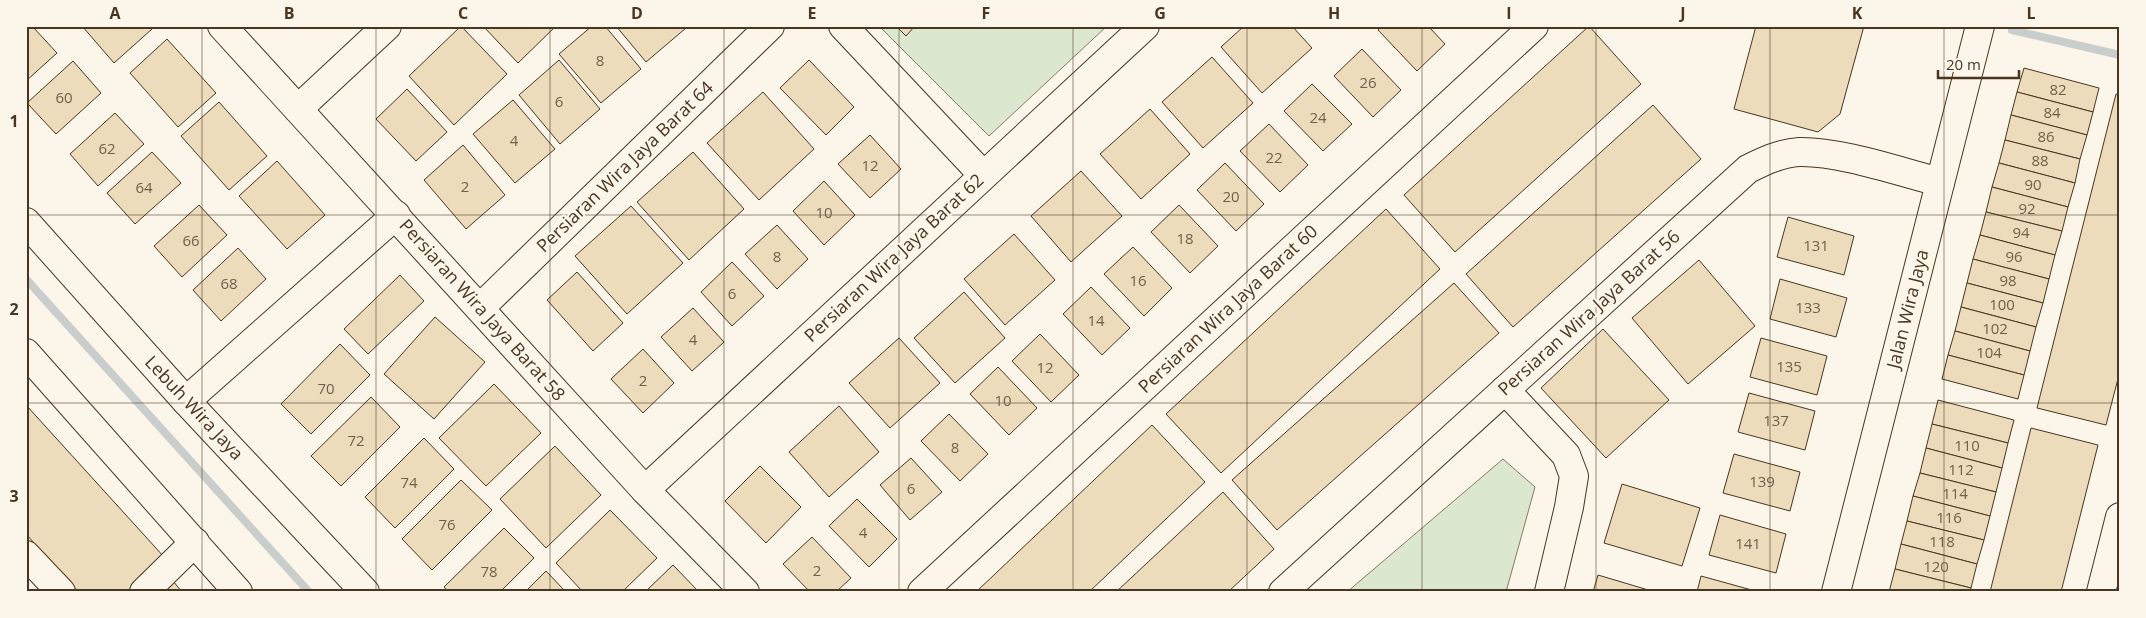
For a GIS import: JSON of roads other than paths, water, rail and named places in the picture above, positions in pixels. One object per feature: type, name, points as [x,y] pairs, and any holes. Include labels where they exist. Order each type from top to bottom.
[{"type":"street","name":"Persiaran Wira Jaya Barat 58","points":[[222,26],[645,490],[745,592]]},
{"type":"street","points":[[298,109],[387,26]]},
{"type":"street","name":"Persiaran Wira Jaya Barat 64","points":[[480,308],[770,26]]},
{"type":"street","points":[[843,26],[982,175]]},
{"type":"street","name":"Persiaran Wira Jaya Barat 62","points":[[645,490],[982,175],[1145,26]]},
{"type":"street","name":"Persiaran Wira Jaya Barat 60","points":[[922,592],[1534,26]]},
{"type":"street","name":"Jalan Wira Jaya","points":[[1836,592],[1980,26]]},
{"type":"street","name":"Persiaran Wira Jaya Barat 56","points":[[1283,592],[1748,169],[1771,157],[1799,152],[1858,161],[1940,182]]},
{"type":"street","points":[[186,401],[396,215]]},
{"type":"street","name":"Lebuh Wira Jaya","points":[[26,222],[186,401],[365,592]]},
{"type":"street","points":[[26,353],[238,592]]},
{"type":"street","points":[[1505,390],[1566,456],[1574,476],[1569,507],[1549,592]]},
{"type":"street","points":[[2101,592],[2120,517]]},
{"type":"street","points":[[144,592],[194,542]]},
{"type":"street","points":[[26,555],[60,592]]},
{"type":"waterway","points":[[2012,30],[2120,55]]},
{"type":"waterway","points":[[26,279],[309,592]]}]
